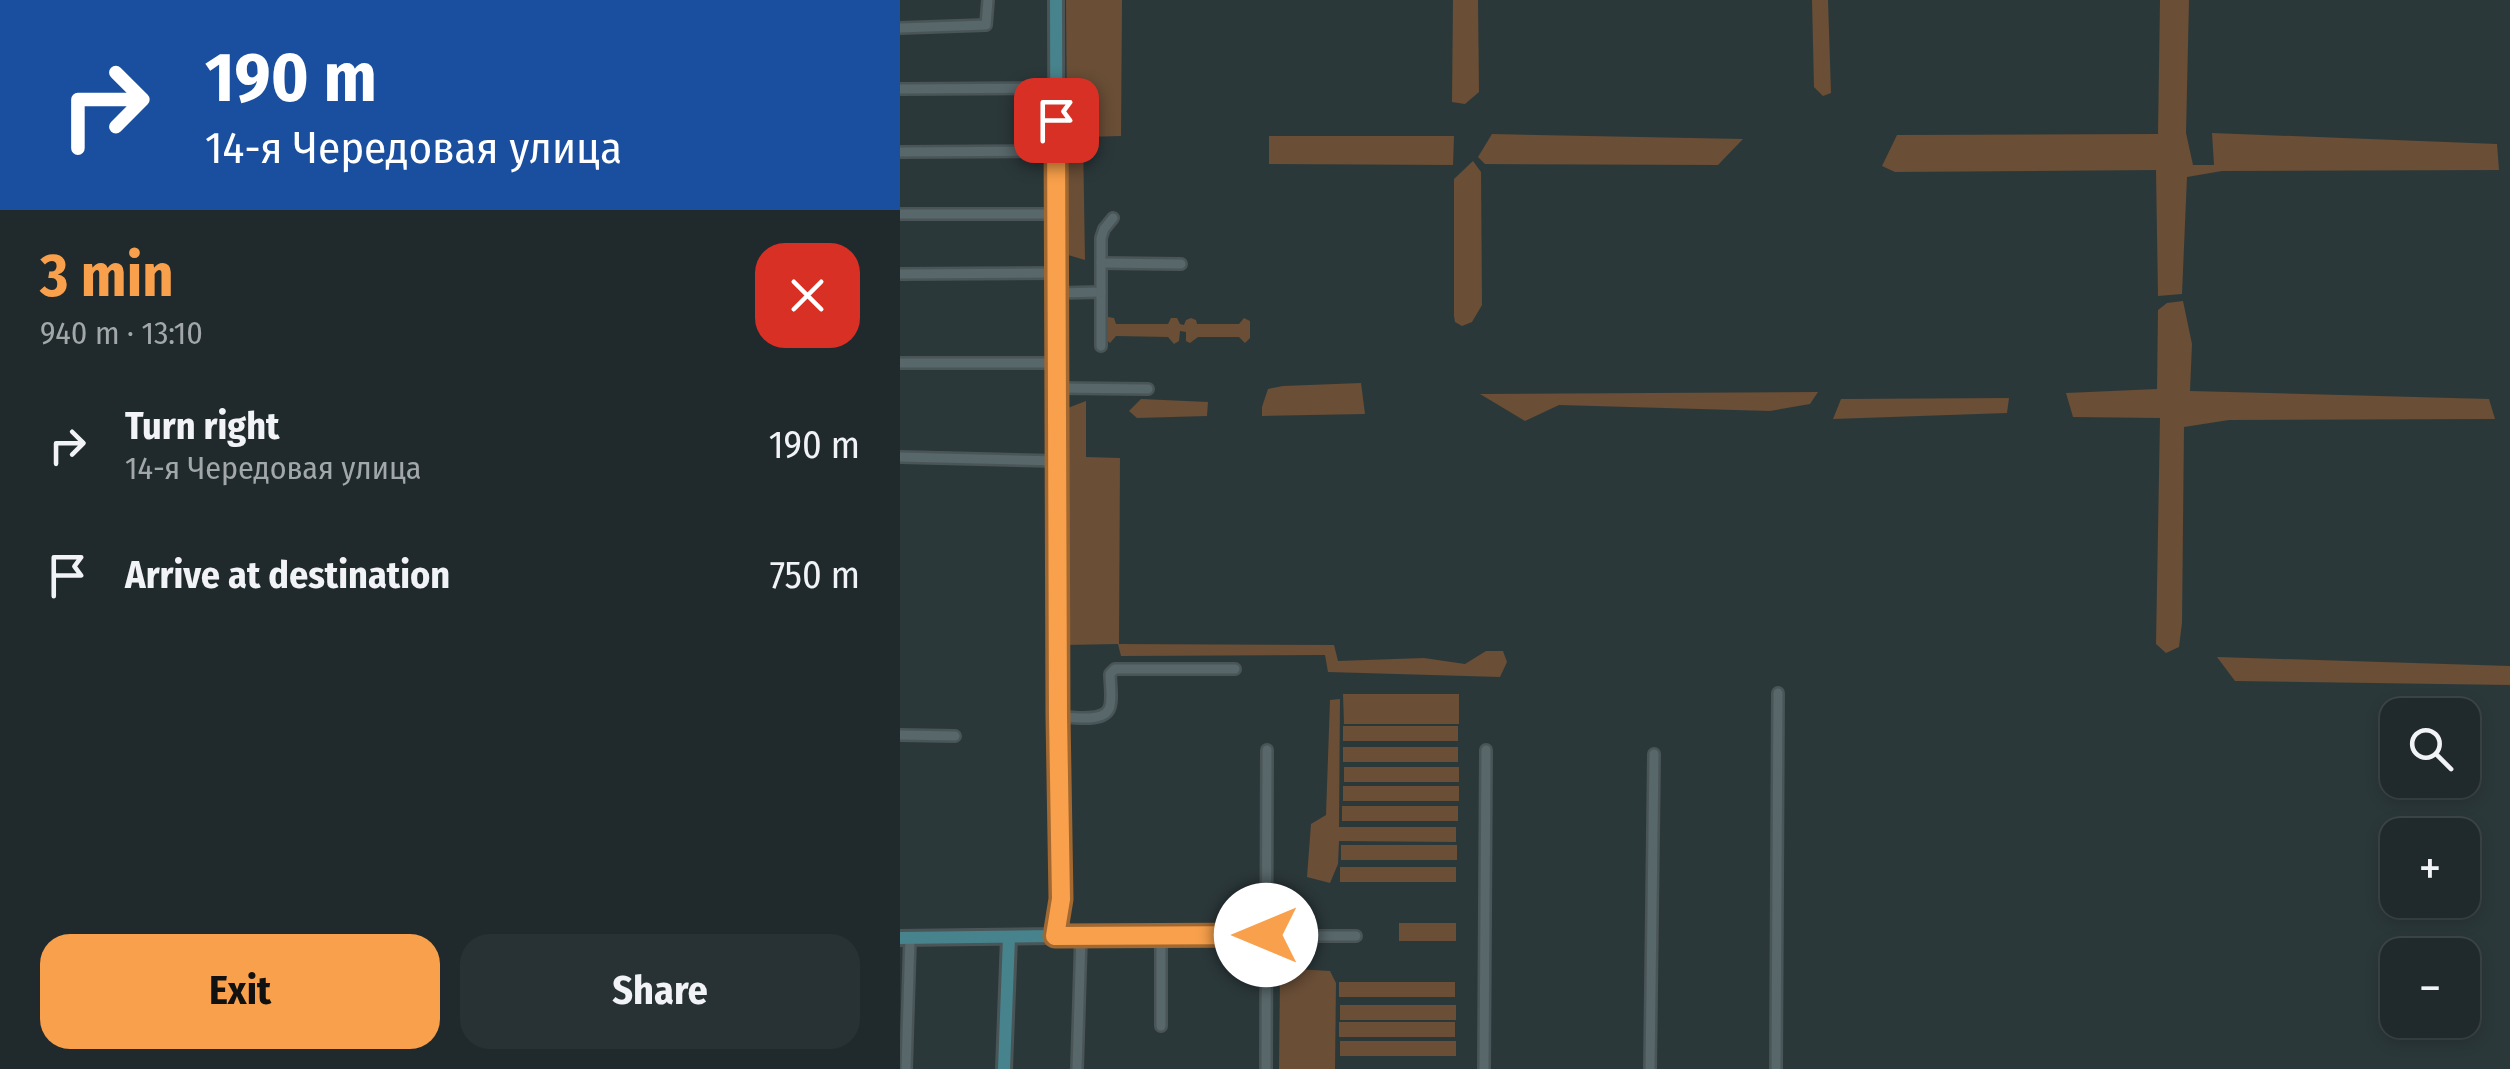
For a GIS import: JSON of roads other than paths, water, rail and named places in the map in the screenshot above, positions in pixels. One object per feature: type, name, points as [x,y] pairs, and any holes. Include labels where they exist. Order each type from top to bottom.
[{"type":"main road","points":[[905,938],[1055,936],[1061,899],[1056,0]]},
{"type":"main road","points":[[1004,1069],[1009,937]]},
{"type":"street","points":[[900,28],[986,25],[988,0]]},
{"type":"street","points":[[900,89],[1056,88]]},
{"type":"street","points":[[900,152],[1056,151]]},
{"type":"street","points":[[900,214],[1057,214]]},
{"type":"street","points":[[1101,346],[1101,238],[1113,218]]},
{"type":"street","points":[[1101,263],[1182,264]]},
{"type":"street","points":[[900,274],[1057,273]]},
{"type":"street","points":[[1057,293],[1100,292]]},
{"type":"street","points":[[900,364],[1057,363]]},
{"type":"street","points":[[1057,388],[1148,389]]},
{"type":"street","points":[[900,457],[1057,461]]},
{"type":"street","points":[[1058,716],[1105,714],[1110,708],[1110,674],[1115,669],[1235,669]]},
{"type":"street","points":[[1776,1069],[1778,692]]},
{"type":"street","points":[[900,735],[955,736]]},
{"type":"street","points":[[1266,1069],[1267,750]]},
{"type":"street","points":[[1484,1069],[1486,750]]},
{"type":"street","points":[[1650,1069],[1654,754]]},
{"type":"street","points":[[1055,936],[1356,936]]},
{"type":"street","points":[[1077,1069],[1081,936]]},
{"type":"street","points":[[1160,1026],[1161,936]]},
{"type":"street","points":[[905,938],[906,1069]]}]
